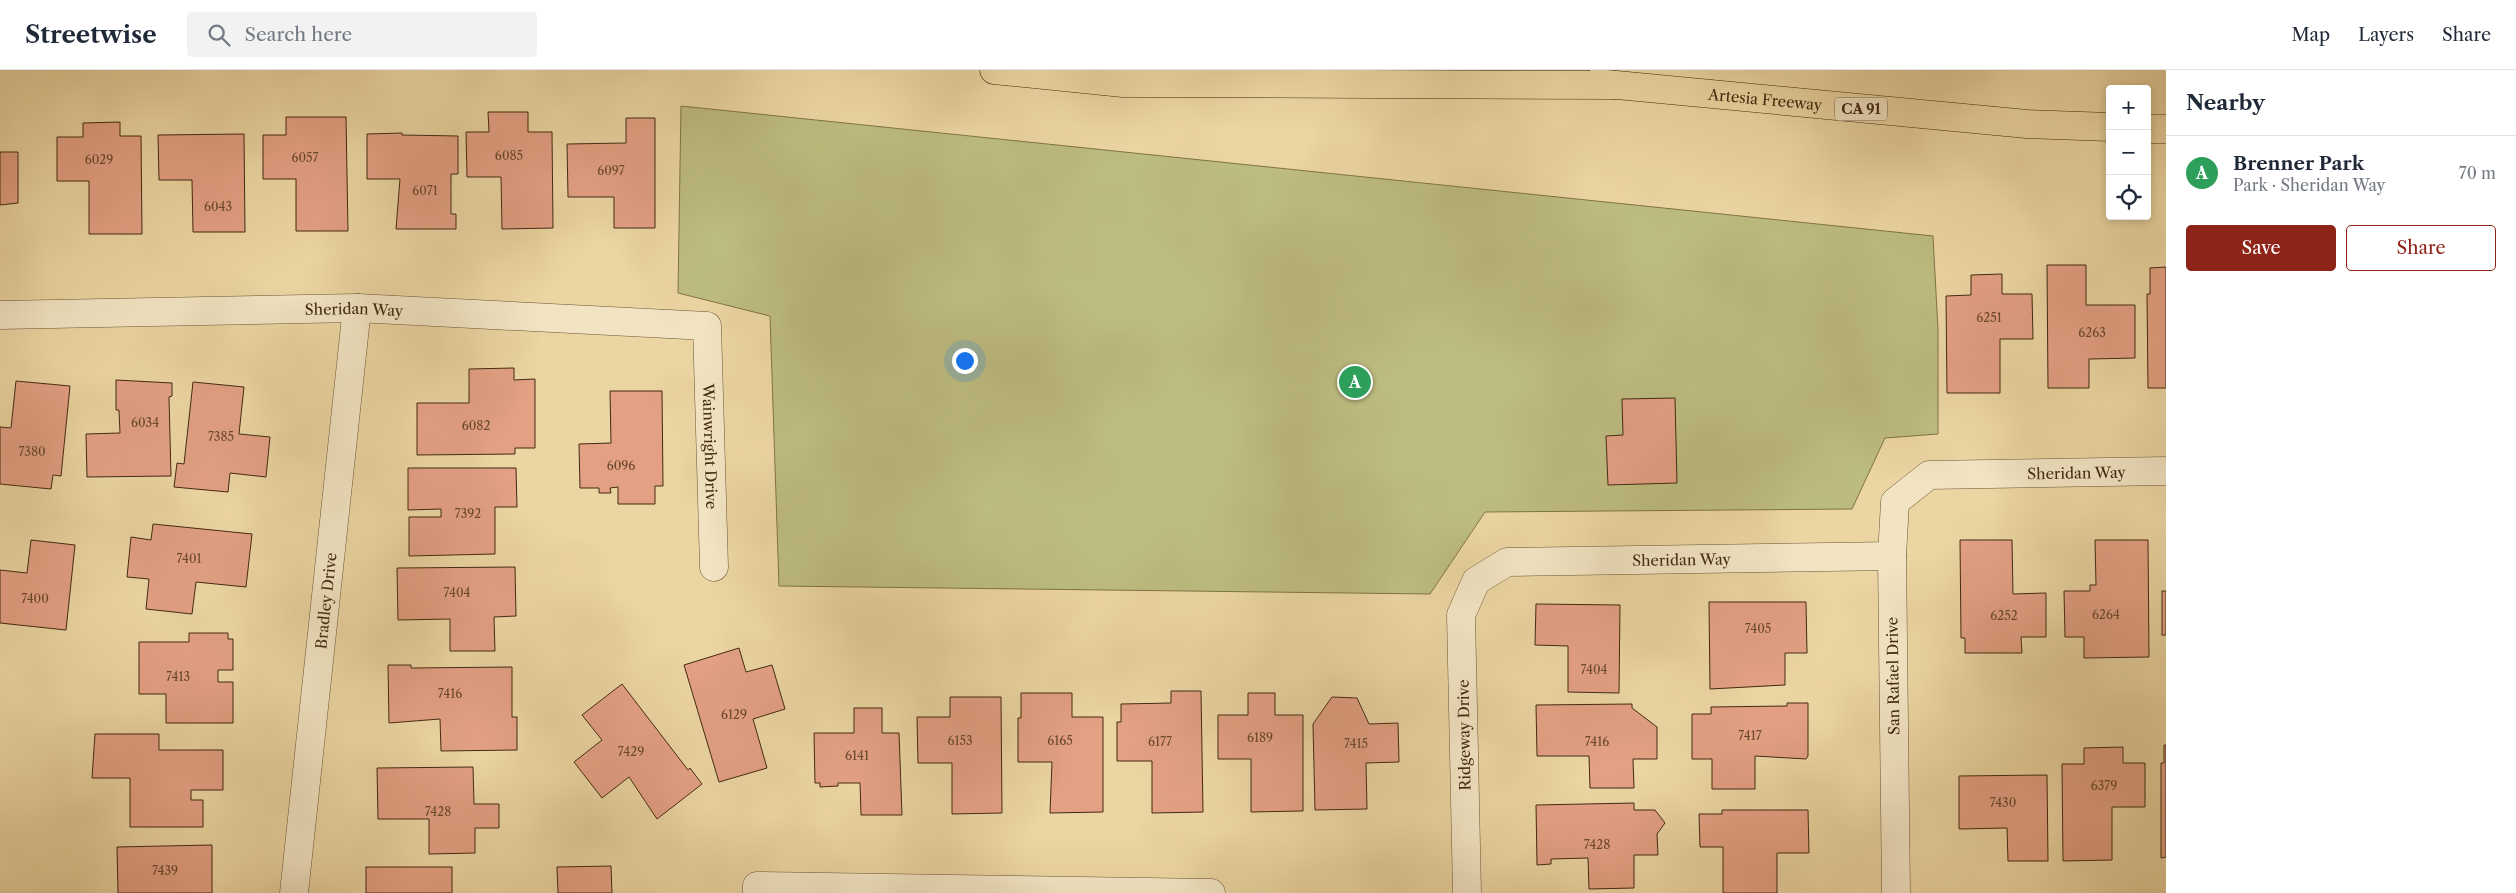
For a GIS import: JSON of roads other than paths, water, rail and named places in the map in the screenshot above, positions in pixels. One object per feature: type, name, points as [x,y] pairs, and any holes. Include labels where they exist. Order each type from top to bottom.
[{"type":"highway","points":[[994,70],[1123,83],[1613,85]]},
{"type":"highway","name":"Artesia Freeway","points":[[1511,70],[1613,85],[2027,124],[2106,127]]},
{"type":"highway","points":[[2151,129],[2166,129]]},
{"type":"street","name":"Sheridan Way","points":[[0,315],[356,308],[706,326]]},
{"type":"street","name":"Bradley Drive","points":[[294,893],[356,308]]},
{"type":"street","name":"Wainwright Drive","points":[[706,326],[714,567]]},
{"type":"street","name":"Sheridan Way","points":[[1928,475],[2166,471]]},
{"type":"street","name":"San Rafael Drive","points":[[1896,893],[1892,556],[1895,502],[1928,475]]},
{"type":"street","name":"Sheridan Way","points":[[1476,581],[1507,562],[1892,556]]},
{"type":"street","name":"Ridgeway Drive","points":[[1467,893],[1461,615],[1476,581]]},
{"type":"street","points":[[757,889],[1211,893]]},
{"type":"place","name":"Brenner Park","points":[[1355,382]]}]
